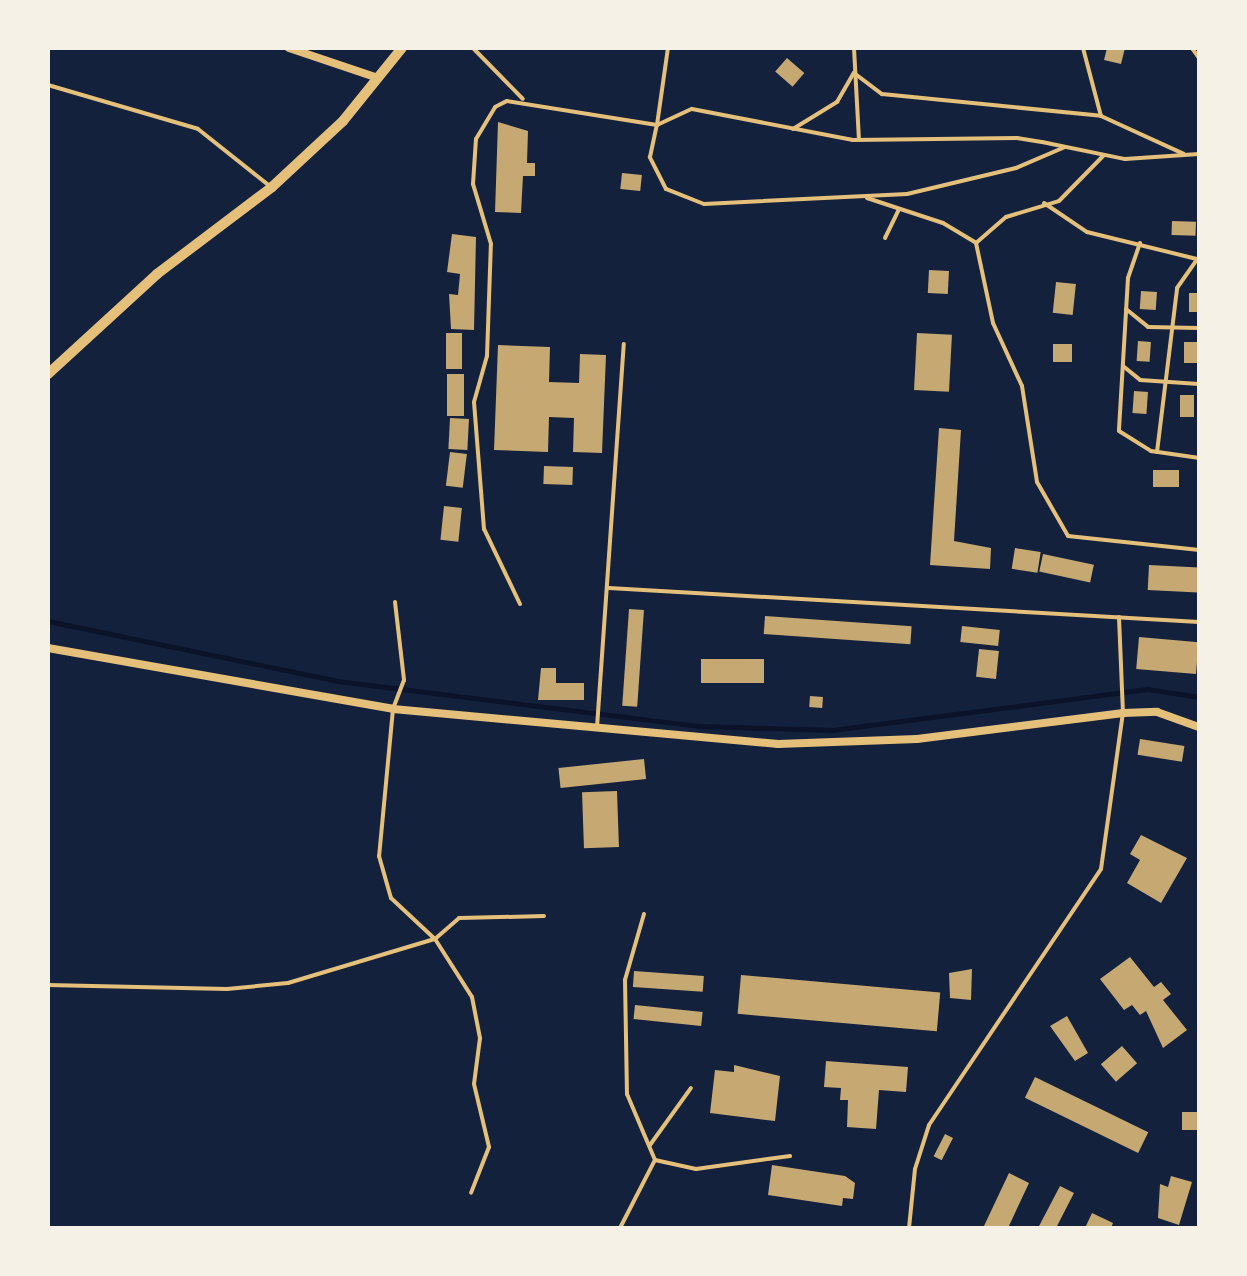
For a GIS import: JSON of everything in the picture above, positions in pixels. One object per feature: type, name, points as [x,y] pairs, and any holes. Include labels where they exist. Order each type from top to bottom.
[{"type":"street","points":[[289,48],[378,78]]},
{"type":"street","points":[[48,374],[157,274],[272,187],[378,78],[402,48]]},
{"type":"street","points":[[48,648],[393,709],[597,730],[778,744],[917,739],[1123,713],[1157,712],[1199,727]]},
{"type":"lane","points":[[473,48],[525,100]]},
{"type":"lane","points":[[668,48],[657,125],[651,138],[655,176],[685,202],[907,194],[1016,168],[1065,147]]},
{"type":"lane","points":[[854,48],[859,139]]},
{"type":"lane","points":[[1083,48],[1101,116]]},
{"type":"lane","points":[[1192,48],[1199,58]]},
{"type":"lane","points":[[791,130],[837,102],[854,73]]},
{"type":"lane","points":[[854,73],[882,94],[1101,116],[1185,155]]},
{"type":"lane","points":[[48,85],[198,129],[272,187]]},
{"type":"lane","points":[[520,604],[484,529],[474,402],[487,356],[491,244],[472,163],[495,107],[525,100],[657,125]]},
{"type":"lane","points":[[657,125],[670,114],[720,109],[791,130],[859,139],[1017,138],[1105,154],[1199,154]]},
{"type":"lane","points":[[976,243],[1006,217],[1044,203],[1059,201],[1105,154]]},
{"type":"lane","points":[[862,196],[900,208],[976,243]]},
{"type":"lane","points":[[1044,203],[1087,232],[1198,260],[1177,288],[1168,382],[1157,452]]},
{"type":"lane","points":[[885,238],[900,208]]},
{"type":"lane","points":[[976,243],[993,323],[1022,386],[1037,482],[1053,519],[1068,536],[1086,540],[1199,550]]},
{"type":"lane","points":[[1140,243],[1126,307],[1119,431],[1157,452],[1199,458]]},
{"type":"lane","points":[[1126,307],[1136,323],[1199,328]]},
{"type":"lane","points":[[597,730],[624,344]]},
{"type":"lane","points":[[1121,364],[1140,380],[1199,384]]},
{"type":"lane","points":[[609,588],[1199,622]]},
{"type":"lane","points":[[395,602],[404,680],[399,700],[393,709],[383,880],[391,898],[435,939],[472,997],[480,1038],[474,1084],[489,1147],[471,1193]]},
{"type":"lane","points":[[909,1228],[915,1169],[929,1125],[1101,869],[1123,713],[1119,617]]},
{"type":"lane","points":[[620,1228],[655,1160],[627,1094],[623,1000],[644,914]]},
{"type":"lane","points":[[48,985],[227,989],[288,983],[435,939],[459,918],[544,916]]},
{"type":"lane","points":[[650,1145],[691,1088]]},
{"type":"lane","points":[[655,1160],[696,1169],[790,1156]]},
{"type":"building","points":[[1107,48],[1125,48],[1121,64],[1104,60]]},
{"type":"building","points":[[787,58],[804,73],[793,87],[775,72]]},
{"type":"building","points":[[498,122],[528,131],[527,163],[535,163],[535,176],[523,176],[521,213],[495,212]]},
{"type":"building","points":[[622,173],[642,175],[640,191],[620,189]]},
{"type":"building","points":[[1172,221],[1196,222],[1195,236],[1172,235]]},
{"type":"building","points":[[452,234],[476,237],[474,330],[451,329],[449,294],[458,295],[460,274],[447,272]]},
{"type":"building","points":[[929,270],[949,271],[948,294],[928,293]]},
{"type":"building","points":[[1056,282],[1076,284],[1073,315],[1053,313]]},
{"type":"building","points":[[1141,291],[1157,292],[1156,310],[1140,309]]},
{"type":"building","points":[[1189,293],[1199,293],[1199,312],[1189,312]]},
{"type":"building","points":[[446,333],[462,333],[462,369],[446,369]]},
{"type":"building","points":[[917,333],[952,335],[949,392],[914,390]]},
{"type":"building","points":[[1138,341],[1151,342],[1150,362],[1137,361]]},
{"type":"building","points":[[1184,342],[1199,342],[1199,363],[1184,363]]},
{"type":"building","points":[[1053,344],[1072,344],[1072,362],[1053,362]]},
{"type":"building","points":[[498,345],[550,347],[549,382],[579,383],[580,354],[606,355],[602,453],[573,452],[574,418],[549,417],[548,452],[494,450]]},
{"type":"building","points":[[447,374],[464,374],[464,416],[447,416]]},
{"type":"building","points":[[1134,391],[1148,392],[1146,414],[1132,413]]},
{"type":"building","points":[[1180,395],[1194,395],[1194,417],[1180,417]]},
{"type":"building","points":[[450,418],[469,419],[467,450],[448,449]]},
{"type":"building","points":[[939,428],[961,430],[954,541],[991,548],[990,569],[930,565]]},
{"type":"building","points":[[450,452],[467,454],[463,488],[446,486]]},
{"type":"building","points":[[544,466],[573,467],[572,485],[543,484]]},
{"type":"building","points":[[1153,470],[1179,470],[1179,487],[1153,487]]},
{"type":"building","points":[[444,506],[462,508],[458,542],[440,540]]},
{"type":"building","points":[[1015,548],[1041,552],[1037,573],[1012,569]]},
{"type":"building","points":[[1043,554],[1094,565],[1090,582],[1039,572]]},
{"type":"building","points":[[1149,565],[1199,568],[1198,593],[1148,590]]},
{"type":"building","points":[[629,609],[644,610],[637,707],[622,706]]},
{"type":"building","points":[[765,616],[912,626],[910,644],[764,634]]},
{"type":"building","points":[[962,626],[1000,630],[998,646],[960,642]]},
{"type":"building","points":[[1139,637],[1199,642],[1196,674],[1136,669]]},
{"type":"building","points":[[979,649],[999,651],[996,679],[976,677]]},
{"type":"building","points":[[701,659],[764,659],[764,683],[701,683]]},
{"type":"building","points":[[541,668],[556,668],[556,683],[584,683],[584,700],[538,700]]},
{"type":"building","points":[[810,696],[823,697],[822,708],[809,707]]},
{"type":"building","points":[[1140,739],[1184,746],[1182,762],[1137,755]]},
{"type":"building","points":[[644,759],[646,779],[561,788],[558,768]]},
{"type":"building","points":[[617,791],[619,847],[584,848],[582,792]]},
{"type":"building","points":[[1141,835],[1187,858],[1161,903],[1127,883],[1140,860],[1130,854]]},
{"type":"building","points":[[1130,957],[1154,987],[1161,982],[1171,994],[1163,1000],[1187,1030],[1163,1048],[1146,1011],[1140,1015],[1132,1005],[1124,1010],[1100,979]]},
{"type":"building","points":[[972,969],[971,1000],[950,998],[949,973]]},
{"type":"building","points":[[634,971],[704,976],[703,992],[633,987]]},
{"type":"building","points":[[741,975],[940,992],[937,1031],[738,1014]]},
{"type":"building","points":[[635,1005],[703,1012],[701,1026],[634,1019]]},
{"type":"building","points":[[1067,1016],[1088,1053],[1075,1061],[1050,1026]]},
{"type":"building","points":[[1122,1046],[1137,1063],[1116,1082],[1101,1064]]},
{"type":"building","points":[[826,1061],[908,1067],[906,1092],[879,1090],[876,1129],[847,1127],[848,1100],[840,1100],[841,1088],[824,1087]]},
{"type":"building","points":[[734,1065],[780,1076],[775,1121],[710,1113],[715,1070],[734,1072]]},
{"type":"building","points":[[1035,1077],[1148,1132],[1138,1153],[1025,1098]]},
{"type":"building","points":[[1182,1112],[1199,1112],[1199,1130],[1182,1130]]},
{"type":"building","points":[[945,1134],[953,1138],[942,1160],[934,1156]]},
{"type":"building","points":[[772,1165],[845,1176],[855,1183],[853,1199],[843,1198],[842,1206],[768,1195]]},
{"type":"building","points":[[1009,1173],[1029,1183],[1008,1228],[983,1228]]},
{"type":"building","points":[[1171,1176],[1192,1182],[1179,1225],[1158,1218],[1160,1184],[1168,1187]]},
{"type":"building","points":[[1060,1186],[1074,1193],[1056,1228],[1038,1228]]},
{"type":"building","points":[[1092,1213],[1113,1223],[1111,1228],[1085,1228]]},
{"type":"waterway","points":[[48,621],[337,681],[699,726],[832,730],[1147,689],[1199,697]]}]
